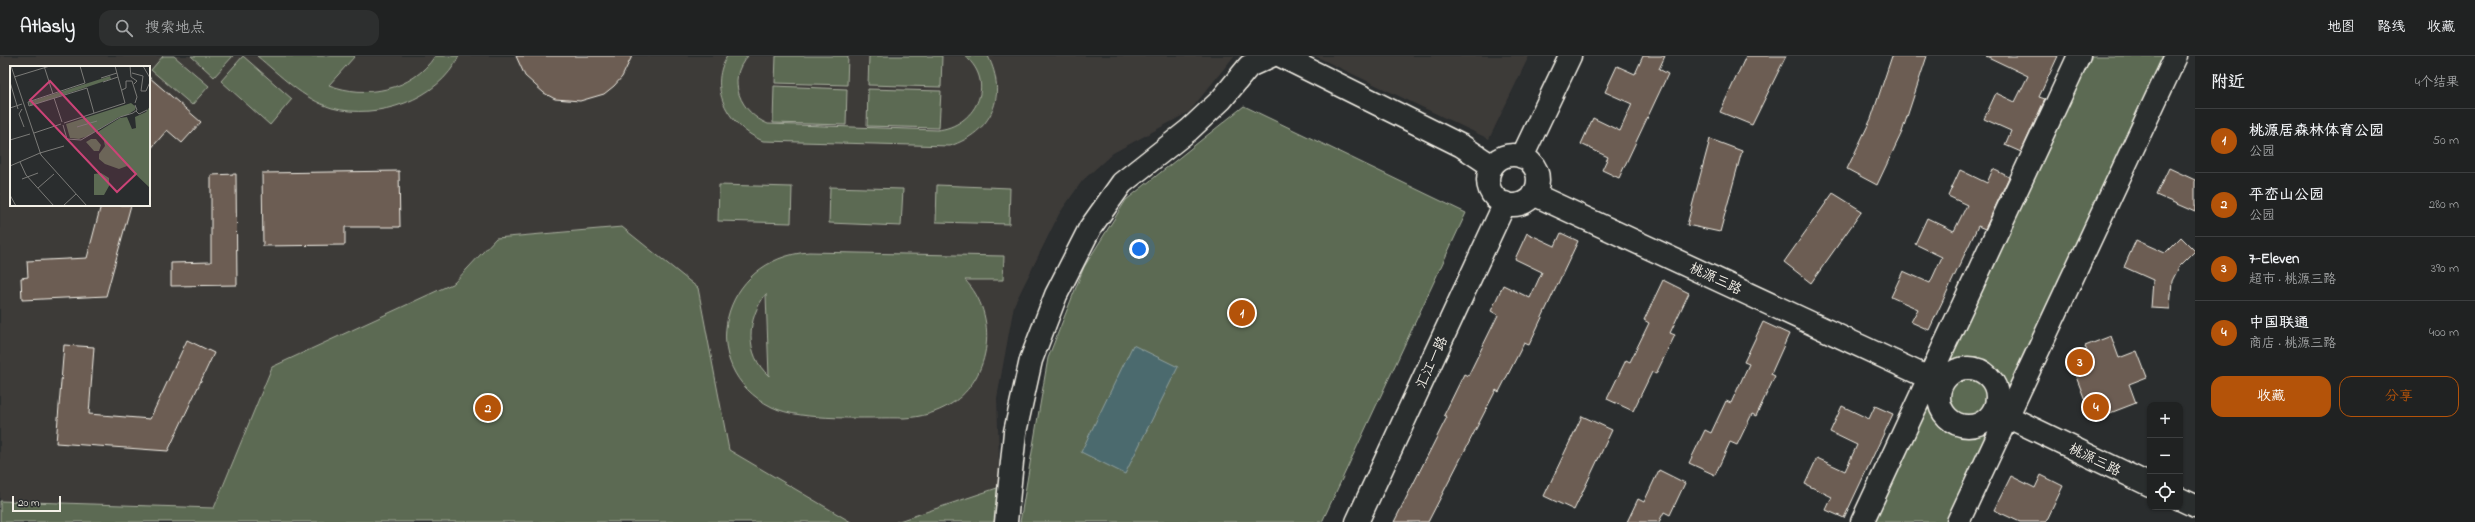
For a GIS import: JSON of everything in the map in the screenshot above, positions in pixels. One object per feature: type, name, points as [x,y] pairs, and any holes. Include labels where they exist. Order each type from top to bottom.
[{"type":"street","points":[[1006,522],[1015,432],[1031,360],[1056,295],[1090,228],[1122,183],[1189,130],[1221,100],[1249,66],[1271,56]]},
{"type":"street","points":[[1281,56],[1462,146],[1492,166]]},
{"type":"street","points":[[1522,157],[1570,56]]},
{"type":"street","points":[[1862,522],[1936,381],[2079,56]]},
{"type":"street","points":[[1958,522],[2001,413],[2176,56]]},
{"type":"street","points":[[1509,155],[1522,157],[1534,166],[1537,172],[1538,180],[1533,194],[1521,204],[1505,203],[1498,200],[1490,188],[1488,180],[1492,166],[1497,161],[1509,155]]},
{"type":"street","name":"桃源三路","points":[[1533,194],[1898,362],[1936,381]]},
{"type":"street","name":"汇江一路","points":[[1357,522],[1505,203]]},
{"type":"street","points":[[1936,381],[1948,376],[1956,370],[1966,368],[1984,372],[1996,387],[2001,413]]},
{"type":"street","points":[[1936,381],[1942,412],[1957,424],[1976,425],[2001,413]]},
{"type":"street","name":"桃源三路","points":[[2001,413],[2147,484]]},
{"type":"street","points":[[2183,500],[2195,506]]},
{"type":"shaded area","points":[[0,56],[1234,56],[1189,112],[1113,153],[1082,181],[1059,214],[1014,305],[997,398],[1000,487],[896,522],[851,522],[728,450],[698,288],[496,238],[454,283],[272,367],[214,508],[0,501]]},
{"type":"shaded area","points":[[1315,56],[1529,56],[1489,139]]},
{"type":"green space","points":[[163,56],[174,56],[209,86],[192,105],[151,70]]},
{"type":"green space","points":[[191,56],[233,56],[214,77]]},
{"type":"green space","points":[[243,56],[292,99],[270,125],[221,81]]},
{"type":"green space","points":[[257,56],[355,56],[329,85],[343,89],[373,91],[387,89],[414,77],[425,68],[435,56],[459,56],[450,71],[437,84],[422,95],[405,103],[387,108],[368,111],[350,111],[332,108],[311,99],[292,86]]},
{"type":"green space","points":[[727,56],[748,56],[741,65],[738,75],[737,85],[739,95],[750,112],[758,119],[768,124],[937,130],[950,127],[962,121],[971,113],[977,102],[980,91],[980,79],[975,67],[965,56],[988,56],[994,71],[996,98],[992,111],[986,122],[965,140],[950,146],[763,141],[751,135],[741,127],[725,106],[721,95],[720,82],[721,69]]},
{"type":"green space","points":[[776,56],[848,56],[847,85],[775,83]]},
{"type":"green space","points":[[869,56],[942,56],[941,87],[868,85]]},
{"type":"green space","points":[[2091,56],[2165,56],[1948,522],[1874,522]]},
{"type":"green space","points":[[774,86],[847,89],[846,125],[773,123]]},
{"type":"green space","points":[[868,89],[941,91],[939,128],[867,126]]},
{"type":"green space","points":[[1244,106],[1466,213],[1322,522],[1020,522],[1048,358],[1084,267],[1126,200]]},
{"type":"green space","points":[[719,185],[792,187],[791,223],[718,221]]},
{"type":"green space","points":[[937,185],[1010,188],[1009,224],[936,222]]},
{"type":"green space","points":[[830,187],[903,189],[901,226],[829,223]]},
{"type":"green space","points":[[622,227],[698,288],[729,450],[851,522],[0,522],[0,501],[214,508],[272,367],[454,283],[496,238]]},
{"type":"green space","points":[[809,252],[1004,256],[1003,280],[965,280],[976,294],[983,310],[986,328],[986,345],[982,363],[975,379],[965,393],[951,404],[934,412],[916,417],[818,417],[785,412],[772,407],[747,389],[732,367],[726,342],[728,317],[738,293],[755,273],[779,259]],"holes":[[[766,294],[769,376],[755,357],[751,336],[755,314]]]},
{"type":"green space","points":[[1000,487],[997,522],[896,522]]},
{"type":"water","points":[[1133,345],[1178,367],[1125,474],[1081,452]]},
{"type":"building","points":[[516,56],[632,56],[622,77],[614,86],[604,94],[580,101],[555,99],[544,93],[525,76]]},
{"type":"building","points":[[1643,56],[1665,56],[1659,69],[1668,74],[1619,178],[1602,170],[1608,157],[1581,144],[1593,118],[1620,131],[1632,104],[1605,92],[1617,66],[1635,74]]},
{"type":"building","points":[[1746,56],[1786,56],[1752,125],[1720,112]]},
{"type":"building","points":[[1892,56],[1927,56],[1902,132],[1877,185],[1847,169],[1871,119]]},
{"type":"building","points":[[1986,56],[2058,56],[2039,97],[2045,99],[2021,152],[2005,145],[2011,131],[1984,119],[1996,93],[2015,102],[2028,76]]},
{"type":"building","points":[[150,78],[201,122],[182,143],[167,130],[150,150]]},
{"type":"building","points":[[1710,139],[1742,151],[1720,232],[1687,225]]},
{"type":"building","points":[[2169,168],[2195,180],[2195,212],[2156,195]]},
{"type":"building","points":[[1993,169],[2009,177],[1985,229],[1978,226],[1929,330],[1911,322],[1918,309],[1891,297],[1903,271],[1930,283],[1942,257],[1915,244],[1927,218],[1954,231],[1967,205],[1948,196],[1960,170],[1987,183]]},
{"type":"building","points":[[399,171],[400,227],[345,227],[345,245],[263,246],[262,173]]},
{"type":"building","points":[[236,174],[237,285],[171,286],[171,263],[211,262],[211,175]]},
{"type":"building","points":[[1833,193],[1862,211],[1811,283],[1784,262]]},
{"type":"building","points":[[101,206],[131,206],[106,296],[22,300],[21,278],[28,277],[27,261],[87,258]]},
{"type":"building","points":[[1527,233],[1555,246],[1561,233],[1578,241],[1529,345],[1524,343],[1499,392],[1496,390],[1428,522],[1394,522],[1447,417],[1444,415],[1464,374],[1468,376],[1498,315],[1491,311],[1503,285],[1530,298],[1542,272],[1515,259]]},
{"type":"building","points":[[2181,237],[2195,251],[2179,267],[2172,281],[2170,309],[2151,308],[2153,280],[2124,267],[2136,240],[2165,253]]},
{"type":"building","points":[[1663,280],[1689,293],[1670,333],[1675,335],[1656,374],[1652,372],[1633,411],[1607,399],[1626,360],[1630,362],[1649,323],[1644,320]]},
{"type":"building","points":[[1763,322],[1789,334],[1771,374],[1775,376],[1756,416],[1752,414],[1737,445],[1730,442],[1715,475],[1689,463],[1705,430],[1711,433],[1726,401],[1731,403],[1749,364],[1744,362]]},
{"type":"building","points":[[2111,336],[2119,358],[2137,351],[2147,377],[2129,384],[2136,403],[2110,413],[2102,394],[2085,400],[2075,374],[2093,368],[2085,346]]},
{"type":"building","points":[[187,340],[214,353],[168,451],[56,443],[64,345],[94,347],[89,414],[150,419]]},
{"type":"building","points":[[1842,406],[1869,419],[1875,406],[1893,414],[1844,518],[1826,510],[1832,497],[1805,484],[1817,458],[1845,471],[1857,445],[1830,432]]},
{"type":"building","points":[[1582,416],[1612,430],[1574,510],[1544,496]]},
{"type":"building","points":[[1659,470],[1685,483],[1670,515],[1664,512],[1659,522],[1627,522],[1638,499],[1644,502]]},
{"type":"building","points":[[2041,475],[2063,486],[2046,522],[2020,522],[1994,510],[2011,476],[2035,488]]},
{"type":"place","name":"桃源居森林体育公园","points":[[1242,313]]},
{"type":"place","name":"7-Eleven","points":[[2080,362]]},
{"type":"place","name":"中国联通","points":[[2096,407]]},
{"type":"place","name":"平峦山公园","points":[[488,408]]}]
